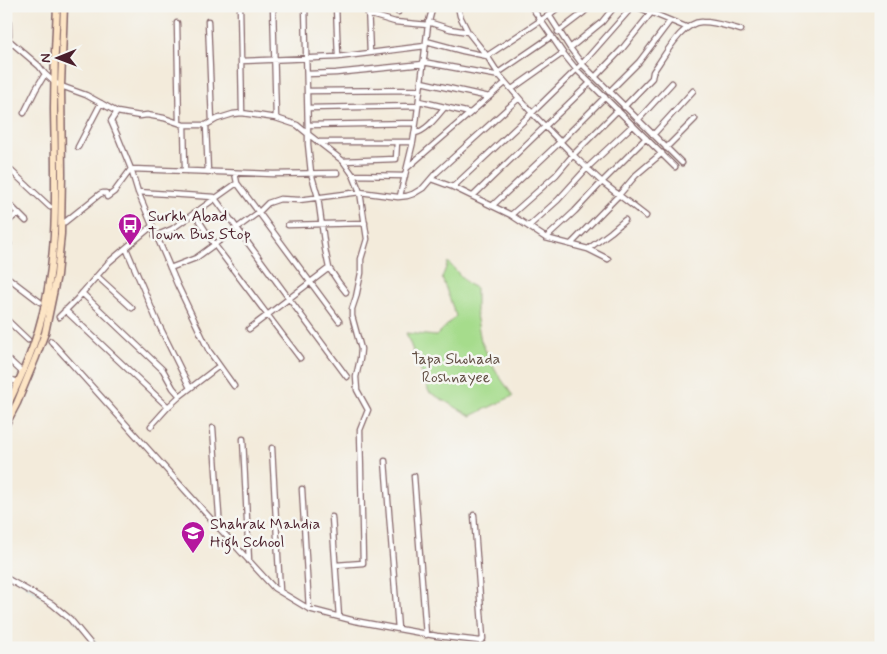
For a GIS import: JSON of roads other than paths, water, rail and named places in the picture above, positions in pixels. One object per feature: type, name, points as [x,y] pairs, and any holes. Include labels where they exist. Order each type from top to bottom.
[{"type":"main road","points":[[6,408],[30,355],[38,331],[50,274],[54,233],[56,6]]},
{"type":"main road","points":[[6,424],[17,403],[45,333],[57,275],[61,234],[61,86],[64,6]]},
{"type":"street","points":[[8,6],[9,35]]},
{"type":"street","points":[[240,6],[242,113]]},
{"type":"street","points":[[273,6],[276,118]]},
{"type":"street","points":[[305,6],[308,144],[311,174],[318,198],[329,268],[346,292]]},
{"type":"street","points":[[336,6],[338,57]]},
{"type":"street","points":[[368,6],[370,53]]},
{"type":"street","points":[[400,196],[415,133],[425,43],[433,6]]},
{"type":"street","points":[[458,6],[460,16],[468,32],[499,75],[532,113],[602,182],[646,216]]},
{"type":"street","points":[[531,6],[576,69],[675,166]]},
{"type":"street","points":[[241,61],[338,57],[425,43],[487,56],[560,6]]},
{"type":"street","points":[[558,32],[583,14],[590,6]]},
{"type":"street","points":[[570,48],[602,22],[615,6]]},
{"type":"street","points":[[453,187],[582,64],[634,6],[648,10],[686,27]]},
{"type":"street","points":[[595,77],[622,49],[648,10]]},
{"type":"street","points":[[368,14],[395,22],[428,24],[468,32]]},
{"type":"street","points":[[548,15],[582,64],[682,163]]},
{"type":"street","points":[[208,20],[212,122]]},
{"type":"street","points":[[610,92],[639,62],[670,21]]},
{"type":"street","points":[[624,107],[652,78],[653,72],[686,27],[702,21],[741,30]]},
{"type":"street","points":[[177,23],[182,124],[187,171]]},
{"type":"street","points":[[307,74],[336,73],[423,63],[499,75],[552,36]]},
{"type":"street","points":[[6,51],[9,42],[39,66],[54,82],[81,93],[117,112],[164,118],[182,124],[206,124],[233,114],[242,113],[276,118],[297,125],[343,161],[352,175],[360,192],[367,239],[361,259],[361,273],[352,309],[352,316],[361,349],[356,377],[357,390],[368,410],[360,430],[364,563],[336,565]]},
{"type":"street","points":[[512,90],[563,53]]},
{"type":"street","points":[[24,113],[45,74]]},
{"type":"street","points":[[421,82],[489,97]]},
{"type":"street","points":[[407,168],[506,83]]},
{"type":"street","points":[[473,196],[590,83]]},
{"type":"street","points":[[638,120],[672,83]]},
{"type":"street","points":[[308,91],[420,90]]},
{"type":"street","points":[[653,134],[692,91]]},
{"type":"street","points":[[492,206],[605,97]]},
{"type":"street","points":[[170,268],[196,258],[259,212],[268,203],[280,199],[299,200],[360,192],[398,197],[413,194],[423,188],[435,174],[519,98]]},
{"type":"street","points":[[78,147],[101,104]]},
{"type":"street","points":[[308,108],[419,104],[445,107],[470,113]]},
{"type":"street","points":[[415,133],[420,132],[445,107]]},
{"type":"street","points":[[511,215],[556,175],[573,155],[618,110]]},
{"type":"street","points":[[117,112],[111,121],[156,236],[208,351],[234,386]]},
{"type":"street","points":[[666,148],[695,119]]},
{"type":"street","points":[[308,125],[416,123]]},
{"type":"street","points":[[206,124],[208,172]]},
{"type":"street","points":[[529,226],[558,200],[587,168],[633,125]]},
{"type":"street","points":[[546,238],[646,138]]},
{"type":"street","points":[[318,142],[413,142]]},
{"type":"street","points":[[343,161],[396,159],[398,142]]},
{"type":"street","points":[[571,244],[636,175],[662,153]]},
{"type":"street","points":[[6,166],[50,207]]},
{"type":"street","points":[[131,168],[273,174],[337,173]]},
{"type":"street","points":[[65,222],[100,194],[106,193],[107,197],[114,192],[131,168]]},
{"type":"street","points":[[235,173],[237,183],[339,321]]},
{"type":"street","points":[[352,175],[405,176]]},
{"type":"street","points":[[431,179],[453,187],[511,215],[546,238],[588,249],[608,259]]},
{"type":"street","points":[[156,236],[172,229],[237,183]]},
{"type":"street","points":[[138,192],[216,198],[347,377]]},
{"type":"street","points":[[6,201],[26,221]]},
{"type":"street","points":[[6,223],[18,213]]},
{"type":"street","points":[[194,213],[214,244],[300,358]]},
{"type":"street","points":[[588,249],[625,220]]},
{"type":"street","points":[[288,225],[365,223]]},
{"type":"street","points":[[59,317],[109,262],[152,226]]},
{"type":"street","points":[[126,248],[157,320],[190,388]]},
{"type":"street","points":[[249,329],[329,268]]},
{"type":"street","points":[[6,276],[40,302]]},
{"type":"street","points":[[97,276],[132,308]]},
{"type":"street","points":[[82,293],[163,370],[180,396]]},
{"type":"street","points":[[65,310],[168,407]]},
{"type":"street","points":[[6,319],[28,340]]},
{"type":"street","points":[[51,342],[274,588],[309,609],[398,629],[480,641],[483,639],[474,515]]},
{"type":"street","points":[[6,358],[21,371]]},
{"type":"street","points":[[151,426],[180,396],[219,366]]},
{"type":"street","points":[[6,378],[15,381]]},
{"type":"street","points":[[214,428],[220,529]]},
{"type":"street","points":[[243,439],[249,561]]},
{"type":"street","points":[[272,448],[280,591]]},
{"type":"street","points":[[385,461],[398,629]]},
{"type":"street","points":[[414,476],[426,634]]},
{"type":"street","points":[[302,489],[309,609]]},
{"type":"street","points":[[332,517],[339,617]]},
{"type":"street","points":[[6,578],[52,604],[70,619],[94,648]]},
{"type":"waterway","points":[[6,570],[47,599]]},
{"type":"waterway","points":[[59,607],[69,615]]},
{"type":"waterway","points":[[74,620],[101,648]]},
{"type":"place","name":"Surkh Abad Town Bus Stop","points":[[130,246]]},
{"type":"place","name":"Shahrak Mahdia High School","points":[[193,554]]},
{"type":"park label","name":"Tapa Shohada Roshnayee","points":[[456,368]]}]
